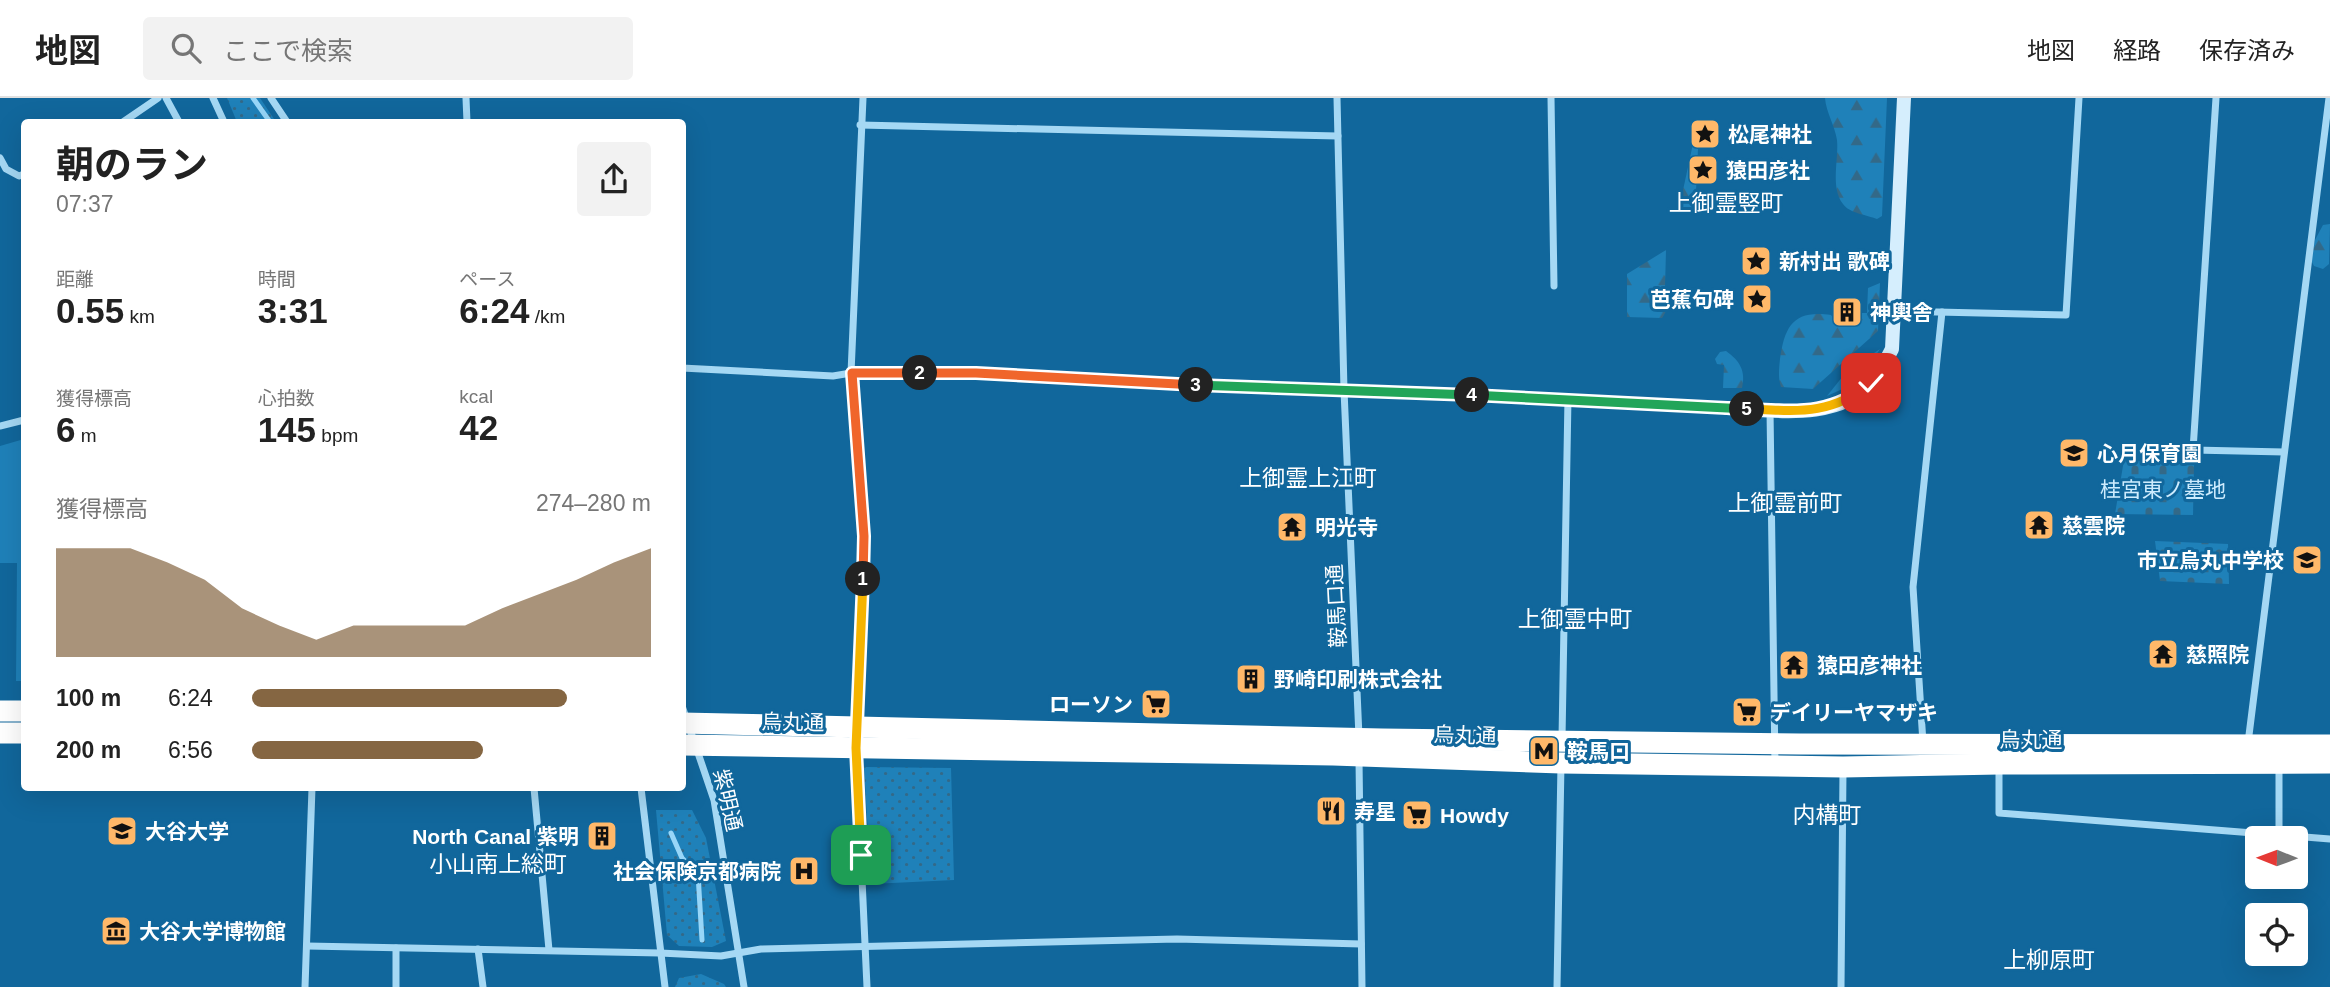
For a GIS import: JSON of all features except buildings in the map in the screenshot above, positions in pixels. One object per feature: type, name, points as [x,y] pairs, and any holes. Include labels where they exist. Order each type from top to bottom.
[{"type":"highway","points":[[0,711],[21,711]]},
{"type":"highway","name":"烏丸通","points":[[686,718],[1359,747],[1561,763],[1843,767],[1924,755],[2246,754],[2279,764],[2330,763]]},
{"type":"highway","points":[[0,733],[21,733]]},
{"type":"highway","name":"烏丸通","points":[[689,745],[856,748],[1359,747],[1562,741],[1775,744],[1924,755],[1999,764],[2246,754],[2330,745]]},
{"type":"street","points":[[127,119],[158,98]]},
{"type":"street","points":[[166,98],[177,119]]},
{"type":"street","points":[[213,98],[223,119]]},
{"type":"street","points":[[271,98],[285,119]]},
{"type":"street","points":[[466,98],[467,119]]},
{"type":"street","points":[[863,98],[852,373],[864,536],[856,748],[867,987]]},
{"type":"street","name":"鞍馬口通","points":[[1337,98],[1344,390],[1359,747],[1362,987]]},
{"type":"street","points":[[1552,98],[1554,286]]},
{"type":"street","points":[[686,368],[833,376],[852,373],[976,373],[1812,411],[1854,397],[1871,383],[1892,349],[1904,98]]},
{"type":"street","points":[[1894,311],[2066,315],[2079,98]]},
{"type":"street","points":[[2216,98],[2193,450],[2284,452]]},
{"type":"street","points":[[2246,754],[2329,98]]},
{"type":"street","points":[[860,125],[1338,136]]},
{"type":"street","points":[[0,158],[3,171],[21,175]]},
{"type":"street","points":[[1924,755],[1913,587],[1942,312]]},
{"type":"street","points":[[1557,987],[1568,398]]},
{"type":"street","points":[[1770,409],[1775,766]]},
{"type":"street","points":[[0,426],[21,421]]},
{"type":"street","name":"紫明通","points":[[689,745],[714,800],[744,987]]},
{"type":"street","points":[[1999,764],[1999,813],[2245,832]]},
{"type":"street","points":[[2279,764],[2279,826]]},
{"type":"street","points":[[1842,987],[1843,767]]},
{"type":"street","points":[[305,987],[312,791]]},
{"type":"street","points":[[534,791],[549,950]]},
{"type":"street","points":[[641,791],[665,987]]},
{"type":"street","points":[[2308,837],[2330,839]]},
{"type":"street","points":[[307,946],[721,956],[761,949],[1177,939],[1361,943]]},
{"type":"street","points":[[396,948],[396,987]]},
{"type":"street","points":[[478,949],[483,987]]},
{"type":"green space","points":[[227,98],[260,98],[274,119],[236,119]]},
{"type":"green space","points":[[1825,98],[1887,98],[1882,216],[1877,219],[1849,210],[1839,197],[1836,181],[1837,140]]},
{"type":"green space","points":[[1697,125],[1695,211],[1686,212],[1679,209]]},
{"type":"green space","points":[[2330,224],[2329,264],[2323,269],[2314,266],[2311,260],[2315,240],[2323,225]]},
{"type":"green space","points":[[1666,250],[1665,287],[1668,299],[1664,315],[1662,318],[1627,317],[1627,274]]},
{"type":"green space","points":[[1880,283],[1878,331],[1813,389],[1781,387],[1779,370],[1782,347],[1794,322],[1808,315],[1818,314],[1831,315],[1837,324],[1856,324],[1857,313],[1867,313],[1868,288]]},
{"type":"green space","points":[[1880,349],[1858,382],[1827,396],[1847,371]]},
{"type":"green space","points":[[1726,351],[1741,367],[1742,388],[1723,388],[1724,365],[1717,364],[1715,359],[1720,352]]},
{"type":"green space","points":[[21,440],[21,681],[16,681],[17,563],[0,563],[0,446]]},
{"type":"green space","name":"桂宮東ノ墓地","points":[[2124,460],[2194,465],[2193,515],[2115,514]]},
{"type":"green space","points":[[2155,541],[2228,544],[2229,584],[2160,581]]},
{"type":"green space","points":[[864,767],[951,768],[954,880],[871,884]]},
{"type":"green space","points":[[656,810],[692,810],[706,838],[726,941],[712,947],[679,946],[667,935]]},
{"type":"green space","points":[[701,974],[726,987],[675,987],[679,978]]},
{"type":"waterway","points":[[253,98],[268,119]]},
{"type":"waterway","points":[[671,833],[682,858],[698,874],[702,940]]},
{"type":"place","name":"松尾神社","points":[[1705,134]]},
{"type":"place","name":"猿田彦社","points":[[1703,170]]},
{"type":"place","name":"新村出 歌碑","points":[[1756,261]]},
{"type":"place","name":"芭蕉句碑","points":[[1757,299]]},
{"type":"place","name":"神輿舎","points":[[1847,312]]},
{"type":"place","name":"心月保育園","points":[[2074,453]]},
{"type":"place","name":"慈雲院","points":[[2039,525]]},
{"type":"place","name":"明光寺","points":[[1292,527]]},
{"type":"place","name":"市立烏丸中学校","points":[[2307,560]]},
{"type":"place","name":"慈照院","points":[[2163,654]]},
{"type":"place","name":"猿田彦神社","points":[[1794,665]]},
{"type":"place","name":"野崎印刷株式会社","points":[[1251,679]]},
{"type":"place","name":"ローソン","points":[[1156,704]]},
{"type":"place","name":"デイリーヤマザキ","points":[[1747,712]]},
{"type":"place","name":"鞍馬口","points":[[1544,751]]},
{"type":"place","name":"寿星","points":[[1331,811]]},
{"type":"place","name":"Howdy","points":[[1417,815]]},
{"type":"place","name":"大谷大学","points":[[122,831]]},
{"type":"place","name":"North Canal 紫明","points":[[602,836]]},
{"type":"place","name":"社会保険京都病院","points":[[804,871]]},
{"type":"place","name":"大谷大学博物館","points":[[116,931]]},
{"type":"district","name":"上御霊竪町","points":[[1726,203]]},
{"type":"district","name":"上御霊上江町","points":[[1308,478]]},
{"type":"district","name":"上御霊前町","points":[[1785,503]]},
{"type":"district","name":"上御霊中町","points":[[1575,619]]},
{"type":"district","name":"内構町","points":[[1827,815]]},
{"type":"district","name":"小山南上総町","points":[[498,864]]},
{"type":"district","name":"上柳原町","points":[[2049,960]]},
{"type":"route","points":[[861,855],[856,748],[864,536],[852,373],[976,373],[1812,411],[1854,397],[1871,383]]}]
